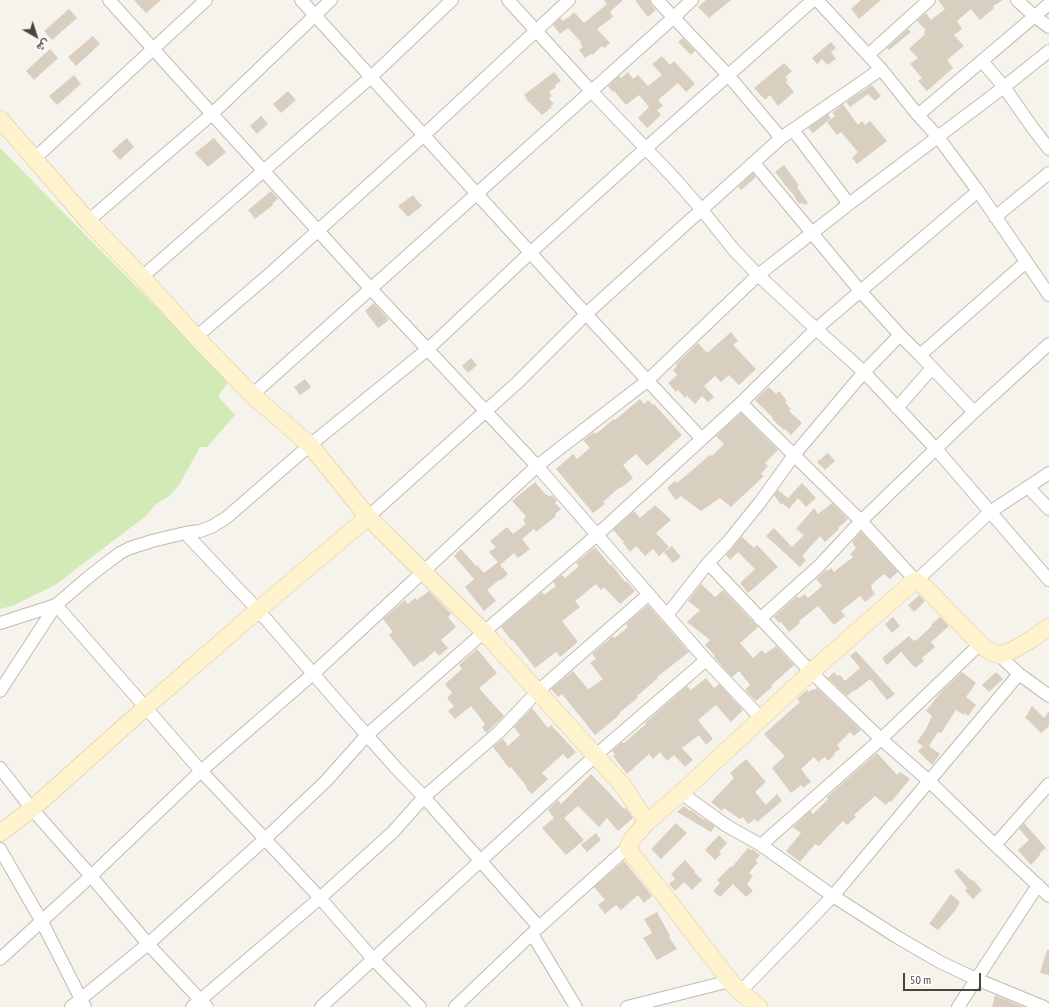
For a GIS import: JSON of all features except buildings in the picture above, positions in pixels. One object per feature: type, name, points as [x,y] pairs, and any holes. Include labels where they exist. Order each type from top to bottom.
[{"type":"street","points":[[109,0],[371,289],[537,466],[598,534],[706,660],[761,718]]},
{"type":"street","points":[[34,159],[206,0]]},
{"type":"street","points":[[301,0],[476,194],[701,438]]},
{"type":"street","points":[[88,221],[212,114],[331,0]]},
{"type":"street","points":[[142,277],[371,77],[452,0]]},
{"type":"street","points":[[508,0],[675,180],[702,210],[734,250],[816,330],[864,372],[936,449],[1049,580]]},
{"type":"street","points":[[196,337],[272,272],[424,135],[569,0]]},
{"type":"street","points":[[657,0],[728,75],[781,138]]},
{"type":"street","points":[[252,395],[692,0]]},
{"type":"street","points":[[0,690],[56,605],[91,574],[120,553],[130,548],[152,541],[200,531],[211,527],[226,518],[310,445],[428,349],[530,253],[813,0]]},
{"type":"street","points":[[817,0],[881,69],[938,137],[1049,295]]},
{"type":"street","points":[[868,55],[929,0]]},
{"type":"street","points":[[1017,0],[1034,16],[1049,27]]},
{"type":"street","points":[[918,115],[1049,4]]},
{"type":"street","points":[[0,959],[42,922],[201,772],[314,673],[537,466],[647,381],[758,275],[1049,51]]},
{"type":"street","points":[[982,61],[1004,87],[1049,149]]},
{"type":"street","points":[[0,833],[32,809],[145,708],[368,517],[518,382],[586,314],[781,138],[881,69]]},
{"type":"street","points":[[0,119],[88,221],[142,277],[196,337],[252,395],[310,445],[368,517],[484,632],[624,786],[648,822]]},
{"type":"street","points":[[793,130],[849,204]]},
{"type":"street","points":[[754,162],[861,292],[974,412]]},
{"type":"street","points":[[995,217],[1049,173]]},
{"type":"street","points":[[71,1007],[83,1003],[265,839],[326,781],[368,735],[484,632],[598,534],[741,402],[816,330],[978,192]]},
{"type":"street","points":[[920,355],[1026,262]]},
{"type":"street","points":[[667,615],[708,563],[728,542],[761,501],[794,455],[864,372],[900,335]]},
{"type":"street","points":[[760,619],[819,566],[862,521],[974,412],[1049,344]]},
{"type":"street","points":[[897,408],[932,368]]},
{"type":"street","points":[[741,402],[862,521],[916,581],[926,587],[980,644],[989,651],[999,655],[1019,674],[1049,696]]},
{"type":"street","points":[[455,1007],[535,931],[628,847],[633,838],[648,822],[682,793],[811,672],[916,581],[990,512],[1049,473]]},
{"type":"street","points":[[1028,487],[1049,509]]},
{"type":"street","points":[[185,533],[258,610],[396,768],[481,860],[535,931],[546,957],[576,1007]]},
{"type":"street","points":[[708,563],[811,672],[929,781],[1049,896]]},
{"type":"street","points":[[0,768],[32,809],[200,1005],[393,832],[424,797],[499,732],[538,692],[649,594]]},
{"type":"street","points":[[0,623],[56,605]]},
{"type":"street","points":[[56,605],[201,772],[320,898],[374,960],[420,1007]]},
{"type":"street","points":[[999,655],[1013,650],[1049,627]]},
{"type":"street","points":[[761,845],[882,739],[980,644]]},
{"type":"street","points":[[321,1007],[596,755],[706,660]]},
{"type":"street","points":[[627,1007],[735,987],[833,896],[1019,674]]},
{"type":"street","points":[[995,845],[1049,784]]},
{"type":"street","points":[[682,793],[727,826],[761,845],[833,896],[916,948],[940,962],[976,979],[1044,1007]]},
{"type":"street","points":[[628,847],[631,853],[735,987],[758,1007]]},
{"type":"street","points":[[0,850],[42,922],[83,1003]]},
{"type":"street","points":[[958,1007],[1038,885]]},
{"type":"green space","points":[[0,148],[229,381],[218,396],[235,415],[207,447],[200,447],[179,485],[168,497],[156,504],[146,516],[55,585],[12,606],[0,609]]}]
